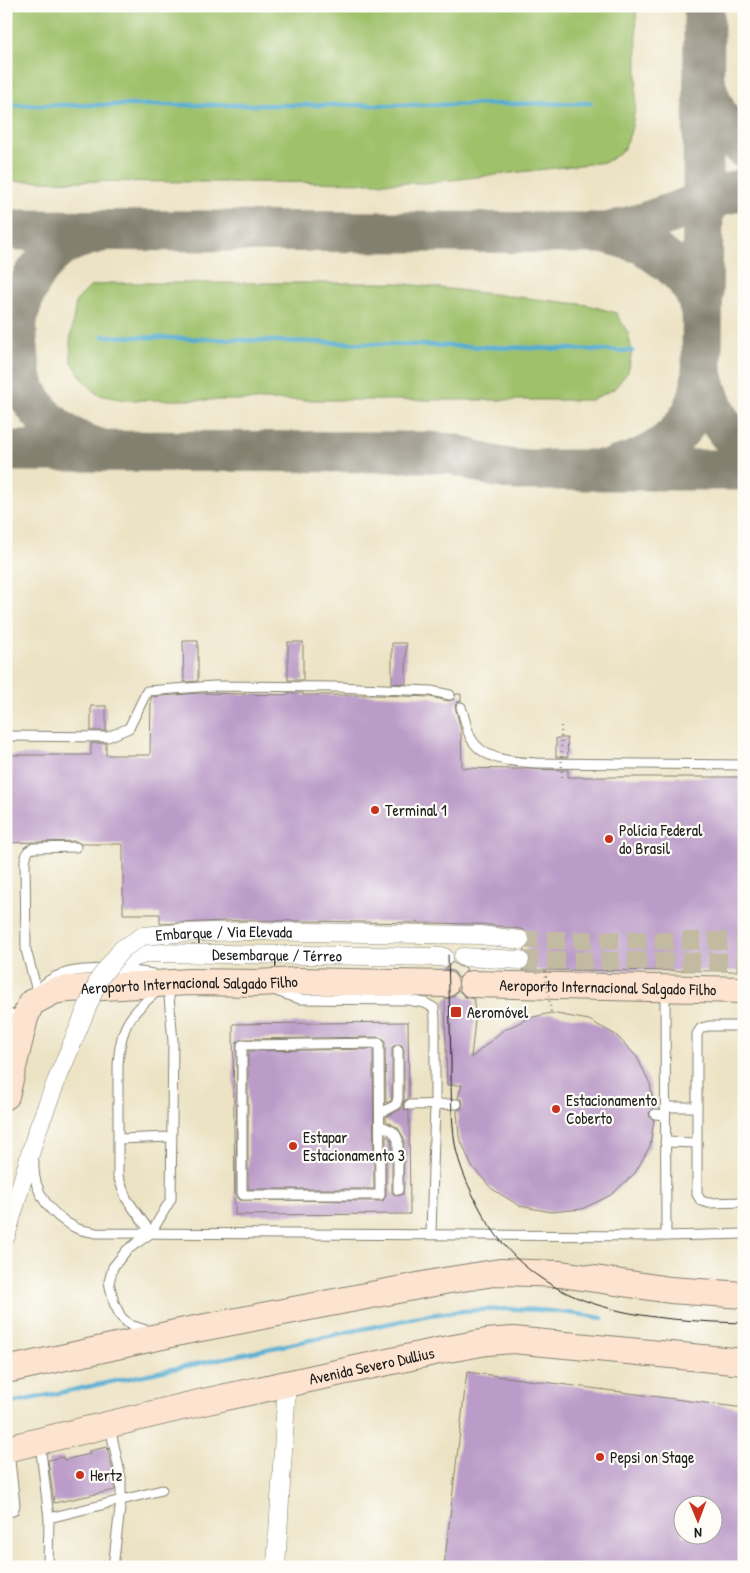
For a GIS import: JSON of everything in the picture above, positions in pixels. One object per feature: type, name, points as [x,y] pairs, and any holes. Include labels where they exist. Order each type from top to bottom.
[{"type":"main road","name":"Aeroporto Internacional Salgado Filho","points":[[25,1006],[54,991],[68,988],[179,982],[256,983],[298,981],[445,984]]},
{"type":"main road","name":"Aeroporto Internacional Salgado Filho","points":[[472,984],[744,990]]},
{"type":"main road","points":[[6,1096],[25,1006]]},
{"type":"main road","points":[[6,1370],[185,1331],[500,1272],[561,1274],[670,1290],[744,1295]]},
{"type":"main road","name":"Avenida Severo Dullius","points":[[7,1449],[287,1384],[443,1350],[499,1341],[513,1340],[744,1362]]},
{"type":"street","name":"Embarque / Via Elevada","points":[[6,1236],[36,1134],[99,979],[122,949],[143,936],[247,931],[480,935],[520,940]]},
{"type":"street","name":"Desembarque / Térreo","points":[[114,969],[133,958],[149,953],[444,957]]},
{"type":"street","points":[[463,956],[520,960]]},
{"type":"street","points":[[276,1567],[287,1384]]},
{"type":"lane","points":[[6,736],[108,737],[129,728],[147,691],[214,686],[336,687],[431,691],[450,695]]},
{"type":"lane","points":[[461,707],[470,736],[479,748],[492,757],[538,763],[744,765]]},
{"type":"lane","points":[[25,1006],[25,860],[28,851],[33,848],[76,846]]},
{"type":"lane","points":[[25,1006],[45,983],[56,976],[87,970],[134,970],[179,982]]},
{"type":"lane","points":[[179,982],[173,1042],[171,1199],[151,1233],[127,1250],[113,1267],[109,1282],[114,1303],[121,1317],[130,1325],[148,1331],[185,1331]]},
{"type":"lane","points":[[151,1233],[126,1198],[118,1176],[119,1049],[123,1030],[134,1013],[179,982]]},
{"type":"lane","points":[[256,983],[300,999],[408,1000],[425,1003],[434,1008],[435,1105],[431,1234]]},
{"type":"lane","points":[[665,988],[666,1236]]},
{"type":"lane","points":[[744,1026],[709,1026],[701,1028],[697,1034],[697,1194],[701,1201],[708,1203],[744,1202]]},
{"type":"lane","points":[[379,1043],[380,1126],[380,1195],[243,1195],[241,1047],[244,1044],[379,1043]]},
{"type":"lane","points":[[380,1113],[396,1105],[398,1098],[398,1050]]},
{"type":"lane","points":[[409,1105],[457,1104]]},
{"type":"lane","points":[[655,1114],[697,1107]]},
{"type":"lane","points":[[380,1126],[396,1133],[398,1140],[398,1190]]},
{"type":"lane","points":[[36,1134],[33,1171],[40,1196],[56,1215],[77,1229],[96,1233],[666,1236],[744,1234]]},
{"type":"lane","points":[[118,1139],[171,1137]]},
{"type":"lane","points":[[665,1142],[697,1143]]},
{"type":"lane","points":[[109,1424],[121,1478],[121,1500],[113,1567]]},
{"type":"lane","points":[[40,1441],[49,1518],[48,1567]]},
{"type":"lane","points":[[6,1513],[13,1511],[15,1505],[7,1449]]},
{"type":"lane","points":[[49,1518],[162,1490]]},
{"type":"path","points":[[561,726],[562,777]]},
{"type":"path","points":[[744,726],[744,732]]},
{"type":"path","points":[[545,971],[551,1013]]},
{"type":"green space","points":[[6,6],[636,6],[637,80],[636,100],[630,135],[623,150],[606,162],[425,183],[6,181]]},
{"type":"green space","points":[[110,283],[397,283],[588,305],[616,313],[628,333],[632,351],[628,372],[614,389],[591,400],[126,400],[98,395],[82,378],[71,360],[70,342],[76,301],[91,286]]},
{"type":"building","points":[[183,641],[198,641],[198,681],[184,682]]},
{"type":"building","points":[[288,642],[303,642],[303,680],[288,680]]},
{"type":"building","points":[[392,643],[406,643],[406,684],[392,683]]},
{"type":"building","name":"Terminal 1","points":[[198,693],[377,695],[430,697],[449,701],[454,699],[456,694],[461,694],[461,701],[457,702],[455,706],[461,731],[462,768],[568,770],[568,777],[744,777],[744,971],[522,970],[529,966],[531,961],[529,955],[523,950],[528,947],[530,942],[530,936],[527,932],[521,929],[481,924],[247,920],[160,924],[160,914],[123,914],[123,844],[81,844],[76,841],[6,843],[6,755],[91,755],[91,743],[106,743],[106,755],[150,755],[151,697]]},
{"type":"building","points":[[91,706],[106,706],[106,731],[91,731]]},
{"type":"building","points":[[556,738],[567,738],[568,757],[556,757]]},
{"type":"building","points":[[453,962],[467,970],[459,978],[453,971],[445,969]]},
{"type":"building","name":"Estacionamento Coberto","points":[[458,990],[465,997],[474,999],[475,1020],[471,1058],[502,1031],[529,1018],[551,1013],[589,1020],[616,1035],[637,1057],[650,1084],[654,1108],[649,1113],[650,1117],[654,1120],[650,1146],[635,1173],[611,1195],[582,1209],[551,1212],[520,1206],[492,1189],[471,1165],[459,1136],[457,1110],[461,1109],[463,1104],[462,1100],[458,1098],[462,1085],[447,1085],[445,999],[453,997]]},
{"type":"building","points":[[408,1022],[409,1099],[405,1100],[403,1105],[404,1109],[409,1111],[410,1214],[235,1215],[233,1024]],"holes":[[[379,1037],[384,1039],[386,1103],[391,1101],[392,1097],[392,1047],[398,1044],[402,1045],[404,1050],[404,1100],[401,1109],[386,1117],[386,1121],[398,1128],[404,1138],[403,1194],[398,1196],[392,1193],[392,1141],[386,1135],[386,1195],[383,1201],[239,1200],[236,1193],[237,1042],[242,1039]]]},
{"type":"building","points":[[373,1049],[374,1189],[248,1189],[248,1051]]},
{"type":"building","name":"Pepsi on Stage","points":[[467,1372],[744,1408],[744,1567],[444,1567]]},
{"type":"building","name":"Hertz","points":[[107,1447],[115,1480],[115,1490],[54,1503],[48,1460],[63,1457],[64,1460],[90,1454],[89,1451]]},
{"type":"waterway","points":[[6,105],[591,103]]},
{"type":"waterway","points":[[102,336],[632,351]]},
{"type":"waterway","points":[[6,1404],[429,1315],[473,1310],[516,1309],[580,1314],[602,1318]]},
{"type":"taxiway","points":[[618,466],[643,458],[666,444],[676,435],[691,414],[700,391],[702,374],[704,6]]},
{"type":"taxiway","points":[[706,85],[720,120],[744,148]]},
{"type":"taxiway","points":[[6,230],[607,233],[643,223],[744,188]]},
{"type":"taxiway","points":[[98,233],[68,243],[51,254],[44,262],[32,279],[20,307],[17,332],[23,381],[38,410],[66,434],[100,449]]},
{"type":"taxiway","points":[[607,233],[643,244],[671,264],[685,278],[695,293],[702,314]]},
{"type":"taxiway","points":[[702,374],[712,406],[722,424],[744,448]]},
{"type":"taxiway","points":[[6,451],[429,452],[453,454],[492,466],[515,470],[744,470]]},
{"type":"tunnel","points":[[520,940],[744,941]]},
{"type":"tunnel","points":[[520,960],[744,962]]},
{"type":"tram line","points":[[448,955],[455,1144],[462,1169],[479,1207],[502,1242],[528,1269],[559,1289],[592,1303],[628,1313],[666,1318],[744,1323]]},
{"type":"place","name":"Terminal 1","points":[[375,810]]},
{"type":"place","name":"Polícia Federal do Brasil","points":[[609,839]]},
{"type":"place","name":"Aeromóvel","points":[[456,1012]]},
{"type":"place","name":"Estacionamento Coberto","points":[[556,1109]]},
{"type":"place","name":"Estapar Estacionamento 3","points":[[293,1146]]},
{"type":"place","name":"Pepsi on Stage","points":[[600,1457]]},
{"type":"place","name":"Hertz","points":[[80,1475]]}]
